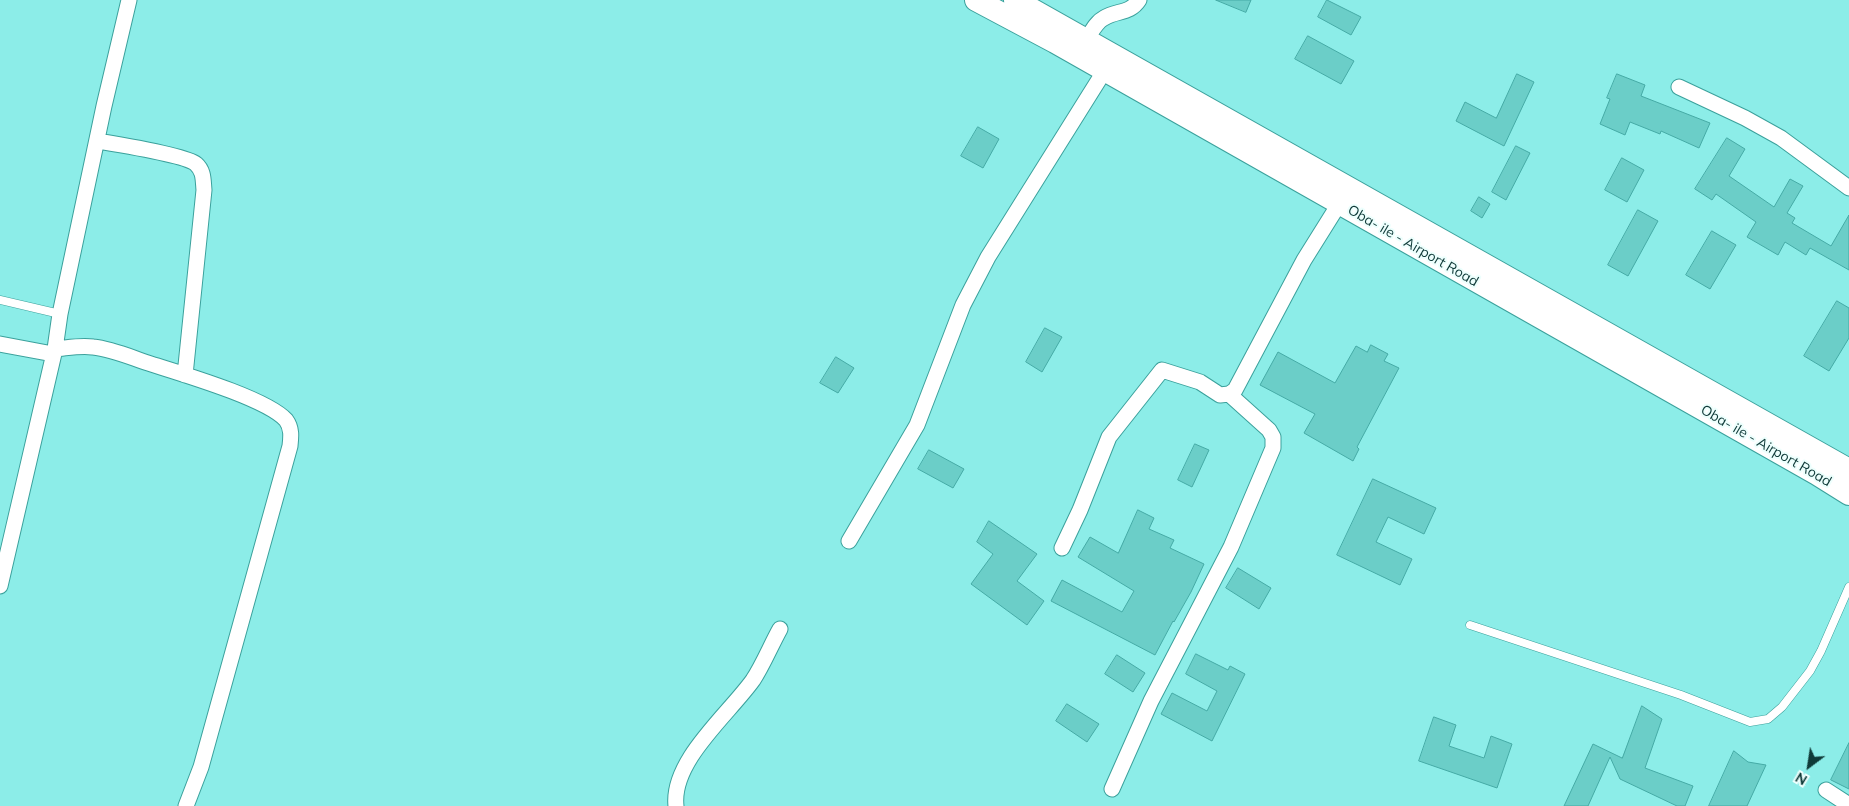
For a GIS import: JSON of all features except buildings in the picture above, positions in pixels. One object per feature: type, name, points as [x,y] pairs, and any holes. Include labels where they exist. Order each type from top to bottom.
[{"type":"main road","name":"Oba- ile - Airport Road","points":[[976,0],[1105,70],[1339,204],[1531,302],[1849,470]]},
{"type":"main road","name":"Oba- ile - Airport Road","points":[[1015,0],[1531,302],[1849,494]]},
{"type":"street","points":[[0,586],[54,351],[60,314],[129,0]]},
{"type":"street","points":[[1086,40],[1102,18],[1114,13],[1127,11],[1133,8],[1139,0]]},
{"type":"street","points":[[848,541],[917,424],[964,305],[988,257],[1105,70]]},
{"type":"street","points":[[1679,87],[1745,118],[1781,138],[1849,188]]},
{"type":"street","points":[[97,141],[192,161],[201,170],[204,190],[185,375]]},
{"type":"street","points":[[1062,548],[1110,437],[1162,370],[1200,382],[1220,395],[1230,394],[1235,390],[1304,260],[1339,204]]},
{"type":"street","points":[[0,344],[54,351],[91,346],[106,349],[185,375],[260,404],[287,421],[291,431],[290,446],[201,767],[186,806]]},
{"type":"street","points":[[1112,789],[1151,701],[1231,547],[1273,448],[1273,437],[1269,430],[1230,394]]},
{"type":"street","points":[[676,806],[674,796],[682,772],[694,752],[753,679],[780,629]]},
{"type":"street","points":[[1826,790],[1849,805]]},
{"type":"lane","points":[[0,300],[60,314]]},
{"type":"lane","points":[[1470,625],[1681,695],[1750,722],[1768,719],[1782,707],[1810,671],[1822,651],[1849,587]]}]
